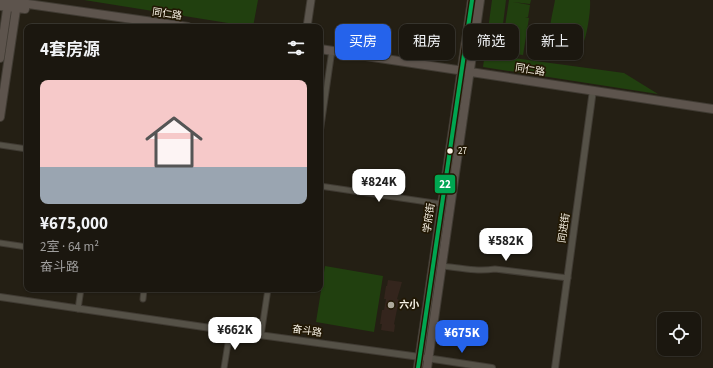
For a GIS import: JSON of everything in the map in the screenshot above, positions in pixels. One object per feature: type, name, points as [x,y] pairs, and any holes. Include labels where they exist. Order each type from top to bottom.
[{"type":"main road","points":[[307,24],[311,0]]},
{"type":"main road","name":"学府街","points":[[428,368],[466,69],[472,0]]},
{"type":"main road","name":"学府街","points":[[418,368],[441,204],[480,0]]},
{"type":"main road","points":[[0,58],[9,3]]},
{"type":"main road","points":[[0,117],[9,3]]},
{"type":"main road","name":"同仁路","points":[[9,3],[140,24]]},
{"type":"main road","name":"同仁路","points":[[9,3],[166,24]]},
{"type":"main road","name":"同仁路","points":[[323,48],[713,106]]},
{"type":"main road","name":"同仁路","points":[[466,69],[713,109]]},
{"type":"street","points":[[323,112],[332,50]]},
{"type":"street","name":"同进街","points":[[555,368],[593,90]]},
{"type":"street","points":[[0,145],[24,149]]},
{"type":"street","points":[[323,186],[441,204]]},
{"type":"street","points":[[0,243],[24,247]]},
{"type":"street","points":[[442,266],[485,271],[495,269],[568,278]]},
{"type":"street","points":[[78,309],[81,292]]},
{"type":"street","points":[[143,299],[144,292]]},
{"type":"street","points":[[261,335],[268,292]]},
{"type":"street","name":"奋斗路","points":[[0,297],[492,368]]},
{"type":"street","points":[[224,368],[230,331]]},
{"type":"shaded area","name":"六小","points":[[388,280],[402,282],[397,299],[399,300],[394,324],[394,332],[381,330],[382,324],[380,324],[382,310],[384,310],[386,299],[384,299]]},
{"type":"green space","points":[[84,0],[258,0],[254,24],[234,24]]},
{"type":"green space","points":[[492,0],[506,0],[503,24],[489,24]]},
{"type":"green space","points":[[509,0],[531,0],[530,4],[513,2],[530,5],[528,17],[525,17],[529,18],[523,55],[519,54],[519,24],[505,24]]},
{"type":"green space","points":[[555,0],[590,0],[586,37],[583,44],[583,24],[550,24]]},
{"type":"green space","points":[[519,59],[624,73],[658,94],[483,67],[484,60],[519,60]]},
{"type":"green space","points":[[325,266],[383,276],[374,332],[316,322],[321,292],[323,292]]},
{"type":"transit line","name":"22","points":[[418,368],[472,0]]},
{"type":"place","name":"27","points":[[450,151]]},
{"type":"place","name":"六小","points":[[391,305]]}]
